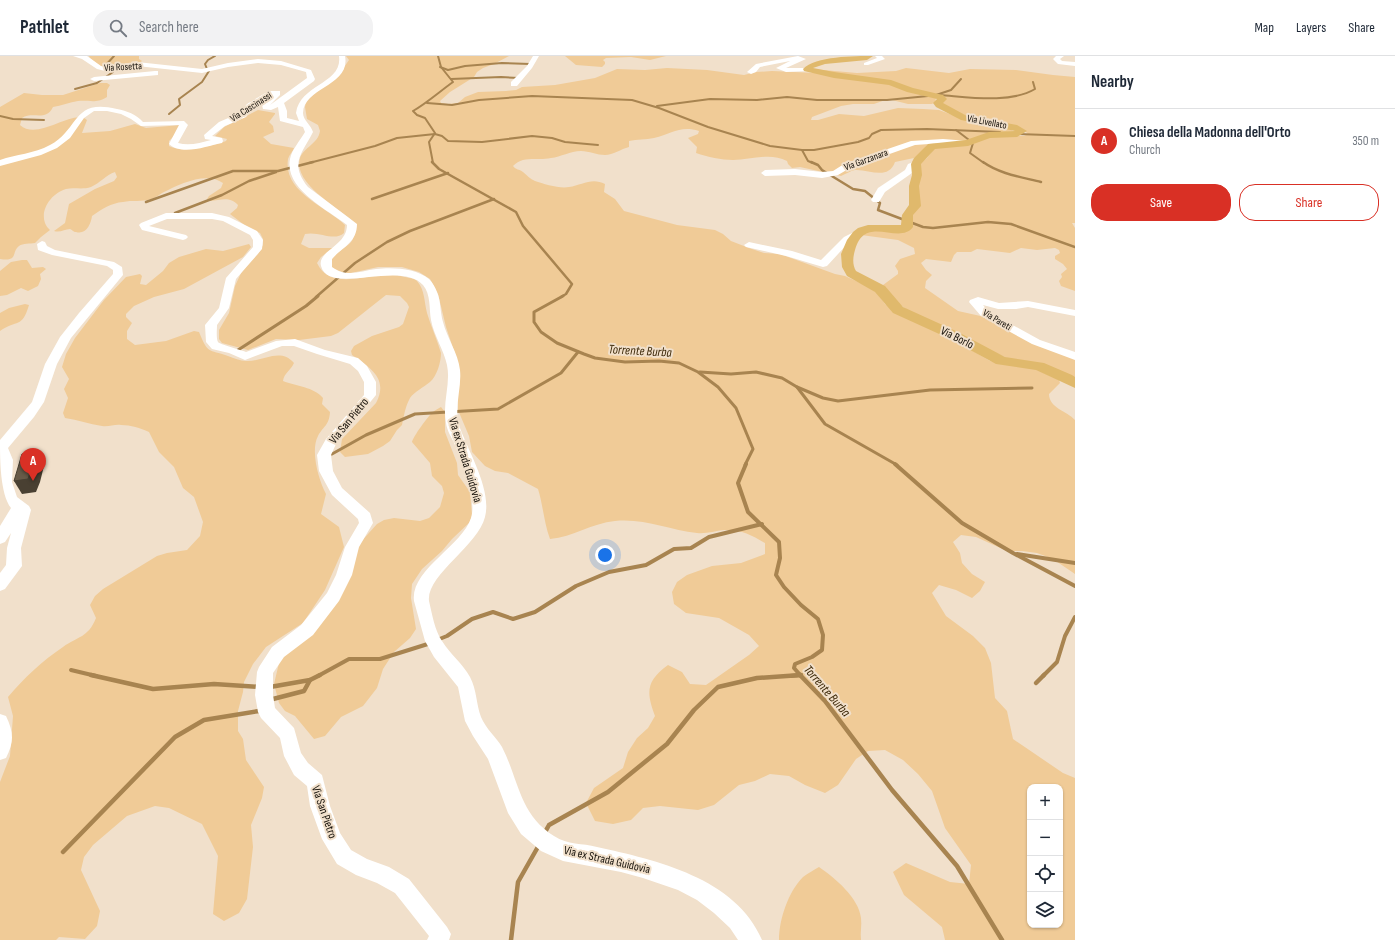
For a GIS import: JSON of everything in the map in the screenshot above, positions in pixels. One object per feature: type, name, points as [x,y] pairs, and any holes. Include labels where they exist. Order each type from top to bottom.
[{"type":"main road","points":[[808,70],[809,66],[816,63],[867,58],[868,60]]},
{"type":"main road","name":"Via Livellato","points":[[808,70],[834,76],[894,84],[910,90],[940,97],[942,99],[938,105],[964,118],[1014,127],[1022,132],[1017,134],[989,135],[968,143],[932,146],[916,164]]},
{"type":"main road","points":[[856,234],[861,230],[872,227],[902,229],[907,227],[906,218],[909,211],[914,206],[914,186],[917,175],[916,164]]},
{"type":"main road","name":"Via Borlo","points":[[856,234],[848,250],[847,262],[850,272],[858,278],[880,289],[898,310],[953,335],[1005,362],[1039,366],[1067,378],[1075,384]]},
{"type":"street","name":"Via Rosetta","points":[[76,56],[84,57],[102,69],[137,64],[182,70],[207,71],[228,65],[258,61],[281,63],[309,71],[311,79],[280,102]]},
{"type":"street","points":[[306,125],[300,119],[299,112],[303,101],[328,83],[337,73],[342,64],[342,56]]},
{"type":"street","points":[[514,84],[530,67],[536,56]]},
{"type":"street","points":[[868,60],[882,59],[878,56]]},
{"type":"street","points":[[1061,56],[1056,59],[1058,62],[1075,66]]},
{"type":"street","points":[[751,72],[758,66],[798,58],[803,59],[779,68],[786,70],[808,70]]},
{"type":"street","points":[[1075,66],[1064,68],[1066,70],[1075,71]]},
{"type":"street","name":"Via Rosetta","points":[[94,79],[182,70]]},
{"type":"street","name":"Via Cascinassi","points":[[0,163],[36,155],[62,142],[85,113],[93,109],[112,110],[127,113],[137,119],[141,124],[149,125],[180,123],[184,125],[172,144],[191,147],[219,141],[208,137],[208,135],[222,124],[243,115],[250,106],[272,93],[277,93],[266,105],[266,107],[271,108],[280,102]]},
{"type":"street","points":[[280,102],[283,111],[283,119],[306,125]]},
{"type":"street","name":"Via ex Strada Guidovia","points":[[306,125],[309,132],[294,160],[294,172],[301,185],[314,197],[352,224],[352,231],[349,239],[329,257],[326,262],[326,267],[340,276],[348,277],[376,272],[404,272],[419,277],[429,286],[438,322],[453,365],[450,403],[452,421],[463,448],[480,506],[477,520],[469,534],[429,579],[423,590],[422,601],[434,641],[464,682],[468,691],[472,720],[496,754],[522,819],[544,841],[565,852],[596,856],[655,871],[692,884],[709,894],[729,911],[751,940]]},
{"type":"street","name":"Via Garzanara","points":[[765,173],[795,172],[822,175],[835,173],[847,166],[914,143],[943,141],[968,143]]},
{"type":"street","points":[[21,152],[36,155]]},
{"type":"street","points":[[876,200],[882,190],[908,171],[911,166],[916,164]]},
{"type":"street","name":"Via San Pietro","points":[[183,237],[144,228],[144,225],[166,216],[212,216],[226,219],[246,228],[254,233],[258,240],[258,247],[254,253],[230,278],[224,308],[212,325],[212,342],[216,347],[245,356],[280,343],[295,342],[354,362],[362,369],[370,382],[370,395],[331,442],[324,455],[326,471],[337,491],[365,517],[366,523],[352,547],[344,575],[333,597],[307,630],[278,652],[265,672],[264,695],[267,712],[288,734],[293,756],[301,769],[315,781],[320,806],[332,839],[344,857],[363,868],[382,874],[402,886],[440,934],[438,940]]},
{"type":"street","points":[[749,245],[764,250],[788,252],[823,264],[847,239],[856,234]]},
{"type":"street","points":[[0,585],[14,566],[14,548],[24,510],[11,500],[5,482],[6,460],[1,447],[38,402],[52,360],[68,334],[118,275],[118,270],[110,264],[52,252],[42,248],[42,244]]},
{"type":"street","name":"Via Pareti","points":[[1075,312],[1028,304],[998,306],[978,300],[974,301],[980,311],[1036,342],[1075,356]]},
{"type":"street","points":[[0,538],[19,506]]},
{"type":"street","points":[[0,722],[4,744],[0,752]]},
{"type":"shaded area","points":[[89,56],[139,56],[139,59],[142,61],[139,63],[113,67],[112,64],[101,67]]},
{"type":"shaded area","points":[[346,56],[509,56],[483,68],[477,72],[474,77],[450,92],[440,101],[441,103],[448,104],[458,103],[465,97],[478,92],[506,91],[516,90],[522,87],[555,85],[595,78],[617,69],[645,70],[667,68],[707,70],[744,75],[756,72],[772,71],[816,73],[888,84],[936,98],[935,102],[932,104],[908,104],[888,99],[874,104],[853,104],[841,106],[812,117],[811,120],[818,120],[839,114],[864,116],[898,108],[923,109],[939,110],[974,123],[1008,128],[1013,131],[984,135],[962,142],[928,144],[919,155],[914,158],[895,162],[892,168],[883,173],[855,170],[841,176],[800,167],[792,168],[787,161],[781,158],[760,157],[728,160],[696,153],[697,147],[688,138],[698,134],[699,131],[692,129],[676,131],[654,138],[629,141],[629,147],[608,155],[577,151],[546,159],[526,159],[513,166],[533,180],[557,187],[569,187],[591,181],[600,182],[605,184],[604,192],[615,199],[624,211],[677,225],[715,230],[723,234],[731,241],[749,248],[764,253],[780,254],[835,274],[845,276],[867,286],[877,293],[885,304],[893,309],[944,334],[990,361],[1033,368],[1059,380],[1060,383],[1049,394],[1050,399],[1055,406],[1075,420],[1075,574],[1053,559],[1037,553],[1007,551],[976,537],[961,535],[953,542],[960,553],[962,563],[972,574],[985,582],[980,591],[972,598],[956,590],[939,585],[932,593],[946,616],[973,636],[985,648],[991,663],[995,698],[1007,711],[1013,739],[1063,773],[1075,778],[1075,940],[945,940],[942,927],[904,895],[893,872],[906,863],[950,882],[969,884],[971,865],[945,828],[932,791],[918,774],[903,760],[885,750],[868,751],[856,759],[838,785],[825,793],[805,785],[789,776],[770,774],[755,781],[739,785],[714,805],[698,810],[660,806],[643,808],[631,820],[613,824],[595,821],[586,803],[594,788],[623,768],[628,752],[637,738],[648,728],[655,716],[649,694],[655,676],[668,665],[682,672],[690,684],[706,685],[749,655],[759,646],[749,635],[719,618],[686,613],[674,604],[672,592],[677,582],[687,575],[712,566],[741,563],[765,554],[765,543],[751,535],[735,530],[697,533],[636,521],[607,522],[567,536],[550,539],[538,489],[508,473],[495,471],[485,466],[472,452],[469,436],[458,410],[458,363],[446,327],[438,294],[430,279],[419,272],[402,267],[378,267],[347,274],[332,268],[331,264],[334,256],[351,242],[355,234],[356,224],[319,195],[303,177],[299,168],[302,154],[317,139],[320,131],[318,125],[307,119],[305,107],[306,101],[340,73],[349,60]]},
{"type":"shaded area","points":[[565,56],[666,56],[650,60],[631,57],[606,58],[603,60],[605,64],[602,67],[576,65]]},
{"type":"shaded area","points":[[906,68],[949,73],[970,69],[1016,70],[1075,77],[1075,223],[1072,223],[1075,228],[1075,291],[1061,286],[1059,281],[1062,277],[1061,274],[1067,269],[1063,264],[1055,259],[1055,256],[1060,253],[1059,250],[1055,248],[1037,250],[1021,248],[1010,253],[977,249],[971,252],[957,252],[951,262],[926,259],[921,263],[932,275],[926,281],[925,288],[958,311],[985,317],[1075,358],[1075,381],[1009,359],[913,314],[895,301],[883,285],[898,274],[895,266],[900,259],[915,254],[914,248],[898,240],[861,235],[867,231],[902,231],[918,191],[921,163],[935,148],[990,136],[1024,136],[1028,134],[1023,129],[975,120],[943,105],[943,96],[812,69],[857,73],[896,71]]},
{"type":"shaded area","points":[[100,83],[107,83],[110,85],[107,90],[107,97],[96,101],[78,101],[53,107],[47,114],[30,115],[22,118],[20,125],[27,129],[36,130],[73,118],[81,117],[87,120],[82,133],[110,131],[135,124],[146,128],[181,125],[178,132],[169,141],[169,146],[174,148],[189,149],[206,147],[226,141],[227,139],[215,136],[224,127],[258,110],[275,113],[269,122],[273,126],[274,132],[263,137],[271,144],[294,148],[288,159],[288,171],[292,181],[307,197],[345,225],[344,233],[336,237],[311,233],[305,234],[301,244],[309,248],[333,248],[321,257],[317,263],[322,271],[336,278],[344,279],[378,275],[399,276],[414,279],[420,284],[427,313],[441,353],[440,360],[437,373],[427,384],[414,393],[410,398],[402,425],[390,441],[368,454],[345,457],[340,452],[342,439],[376,403],[380,387],[376,374],[352,355],[351,351],[354,346],[372,336],[399,327],[403,324],[409,307],[407,303],[400,296],[386,295],[338,333],[331,336],[299,340],[276,339],[248,350],[222,343],[219,339],[219,330],[229,313],[235,286],[242,271],[258,254],[263,245],[263,239],[260,233],[247,227],[230,214],[237,208],[238,205],[235,202],[232,200],[222,199],[210,201],[207,199],[221,188],[223,183],[209,178],[201,178],[185,182],[153,198],[111,205],[92,216],[87,228],[83,232],[74,232],[70,229],[58,232],[54,231],[65,223],[69,204],[95,189],[114,181],[117,177],[115,172],[91,187],[66,189],[56,194],[48,202],[44,212],[45,224],[50,230],[35,243],[19,246],[12,258],[6,260],[0,259],[0,107],[24,93],[63,95]]},
{"type":"shaded area","points":[[249,244],[251,247],[243,257],[184,289],[154,297],[134,306],[126,314],[126,317],[132,323],[127,331],[127,339],[135,345],[166,341],[194,331],[199,332],[209,350],[239,360],[252,361],[271,356],[283,356],[289,358],[294,363],[283,381],[315,391],[323,398],[322,404],[330,412],[327,423],[320,432],[316,442],[315,458],[318,474],[326,494],[321,514],[339,527],[344,547],[325,590],[303,623],[266,647],[253,664],[244,682],[238,711],[238,731],[243,739],[246,760],[264,787],[262,798],[251,825],[253,847],[247,899],[239,913],[224,921],[213,914],[218,856],[202,824],[169,808],[155,806],[127,816],[93,845],[84,857],[81,870],[100,911],[97,926],[85,939],[59,937],[56,940],[0,940],[0,782],[10,756],[13,716],[8,697],[27,677],[55,652],[82,636],[90,629],[96,618],[90,605],[95,596],[103,589],[157,556],[187,550],[200,536],[203,522],[194,497],[183,488],[174,467],[159,452],[149,432],[128,426],[102,426],[65,418],[63,413],[68,398],[64,389],[69,379],[62,367],[66,354],[75,338],[104,300],[126,277],[140,274],[142,276],[140,284],[146,285],[163,271],[169,263],[179,257],[206,249],[223,251]]},
{"type":"shaded area","points":[[27,260],[32,268],[43,267],[46,269],[40,274],[41,279],[38,286],[28,291],[21,288],[7,295],[0,296],[0,271],[11,262]]},
{"type":"shaded area","points":[[25,304],[29,305],[24,318],[21,321],[0,331],[0,313],[9,308]]},
{"type":"shaded area","points":[[441,407],[445,412],[445,432],[457,463],[458,475],[470,492],[472,515],[470,522],[422,569],[412,584],[411,598],[416,629],[410,638],[394,652],[383,669],[377,688],[363,706],[341,717],[325,736],[314,739],[295,716],[285,711],[279,703],[274,684],[279,663],[285,652],[301,641],[359,544],[377,524],[384,520],[394,518],[420,521],[429,518],[440,507],[444,493],[442,486],[432,476],[430,463],[412,442],[428,418],[434,411]]},
{"type":"shaded area","points":[[819,867],[839,883],[856,903],[861,918],[861,940],[779,940],[779,932],[785,907],[793,890],[803,877]]},
{"type":"building","points":[[36,452],[28,479],[14,481],[22,454]]},
{"type":"waterway","points":[[107,69],[104,67],[114,56]]},
{"type":"waterway","points":[[207,69],[205,64],[208,60],[215,56]]},
{"type":"waterway","name":"Torrente Burba","points":[[438,56],[441,68]]},
{"type":"waterway","points":[[441,68],[448,70],[465,66],[502,63],[530,64]]},
{"type":"waterway","name":"Torrente Burba","points":[[434,134],[425,118],[417,115],[413,111],[453,82],[441,68]]},
{"type":"waterway","points":[[75,89],[97,83],[113,72],[109,70]]},
{"type":"waterway","points":[[169,114],[180,105],[179,99],[202,82],[209,71]]},
{"type":"waterway","points":[[451,79],[501,77],[519,78]]},
{"type":"waterway","points":[[936,95],[951,90],[961,79]]},
{"type":"waterway","points":[[940,95],[976,98],[1014,97],[1035,89],[1033,82]]},
{"type":"waterway","points":[[427,103],[452,105],[479,100],[532,96],[632,100],[659,108],[708,127],[770,146],[802,150]]},
{"type":"waterway","points":[[657,106],[710,99],[757,100],[787,97],[817,100],[887,100],[928,96]]},
{"type":"waterway","points":[[0,116],[13,119],[44,120]]},
{"type":"waterway","points":[[802,150],[814,150],[858,142],[869,138],[872,134],[881,130],[956,130]]},
{"type":"waterway","points":[[956,130],[1000,132]]},
{"type":"waterway","points":[[956,130],[973,143],[970,153],[984,163]]},
{"type":"waterway","points":[[309,163],[375,146],[397,138],[434,134]]},
{"type":"waterway","name":"Torrente Burba","points":[[433,163],[429,142],[434,134]]},
{"type":"waterway","points":[[434,134],[442,136],[448,141],[482,142],[532,136],[552,138],[565,142],[598,145]]},
{"type":"waterway","points":[[1018,134],[1075,136]]},
{"type":"waterway","points":[[802,150],[808,161],[813,163]]},
{"type":"waterway","points":[[146,202],[233,171],[278,171],[313,162]]},
{"type":"waterway","points":[[811,162],[818,165],[822,170],[853,189],[865,191],[880,203],[878,210],[923,227],[933,228],[988,222],[1011,224],[1075,247]]},
{"type":"waterway","points":[[983,162],[996,169],[1018,177],[1041,182]]},
{"type":"waterway","name":"Torrente Burba","points":[[433,163],[439,169],[447,173]]},
{"type":"waterway","points":[[175,213],[222,195],[249,181],[276,172]]},
{"type":"waterway","points":[[372,199],[447,173]]},
{"type":"waterway","name":"Torrente Burba","points":[[447,173],[493,199]]},
{"type":"waterway","points":[[316,297],[355,263],[387,242],[410,231],[493,199]]},
{"type":"waterway","name":"Torrente Burba","points":[[493,199],[516,212],[523,226],[572,284],[566,294],[561,297]]},
{"type":"waterway","points":[[238,350],[306,306],[318,296]]},
{"type":"waterway","name":"Torrente Burba","points":[[563,296],[534,312],[534,322],[541,332],[557,343],[595,358],[625,362],[659,361],[679,363],[698,372],[718,387],[736,408],[753,449],[745,465]]},
{"type":"waterway","points":[[332,454],[366,435],[415,414],[498,409],[561,373],[578,352]]},
{"type":"waterway","points":[[700,372],[731,374],[756,372],[782,378],[797,387]]},
{"type":"waterway","points":[[797,387],[823,398],[838,401],[930,390],[1032,388]]},
{"type":"waterway","points":[[797,387],[825,424],[897,465]]},
{"type":"waterway","name":"Torrente Burba","points":[[746,464],[738,483],[748,512],[761,524]]},
{"type":"waterway","points":[[895,464],[962,523],[1013,553],[1075,586]]},
{"type":"waterway","points":[[437,640],[447,636],[472,619],[493,612],[513,619],[535,612],[576,586],[609,572],[646,565],[674,549],[691,548],[709,537],[761,524]]},
{"type":"waterway","name":"Torrente Burba","points":[[761,524],[779,542],[780,558],[776,575],[784,587],[801,605],[818,619],[823,635],[822,650],[812,657],[795,664],[794,668],[800,675]]},
{"type":"waterway","points":[[1017,554],[1075,563]]},
{"type":"waterway","points":[[1036,683],[1057,662],[1065,636],[1075,617]]},
{"type":"waterway","points":[[318,676],[349,659],[380,659],[431,643]]},
{"type":"waterway","points":[[71,670],[96,676]]},
{"type":"waterway","points":[[91,675],[153,689],[214,684],[260,687]]},
{"type":"waterway","points":[[544,834],[549,825],[608,792],[667,744],[694,710],[718,687],[757,678],[800,675]]},
{"type":"waterway","points":[[790,676],[800,675]]},
{"type":"waterway","name":"Torrente Burba","points":[[800,675],[825,701],[892,790],[957,866],[1002,940]]},
{"type":"waterway","points":[[310,680],[318,676]]},
{"type":"waterway","points":[[270,687],[310,680]]},
{"type":"waterway","points":[[271,701],[273,699],[304,691],[310,680]]},
{"type":"waterway","points":[[63,852],[175,737],[204,720],[259,711],[261,708]]},
{"type":"waterway","points":[[511,940],[518,882],[539,845]]},
{"type":"place","name":"Chiesa della Madonna dell'Orto","points":[[33,481]]}]
